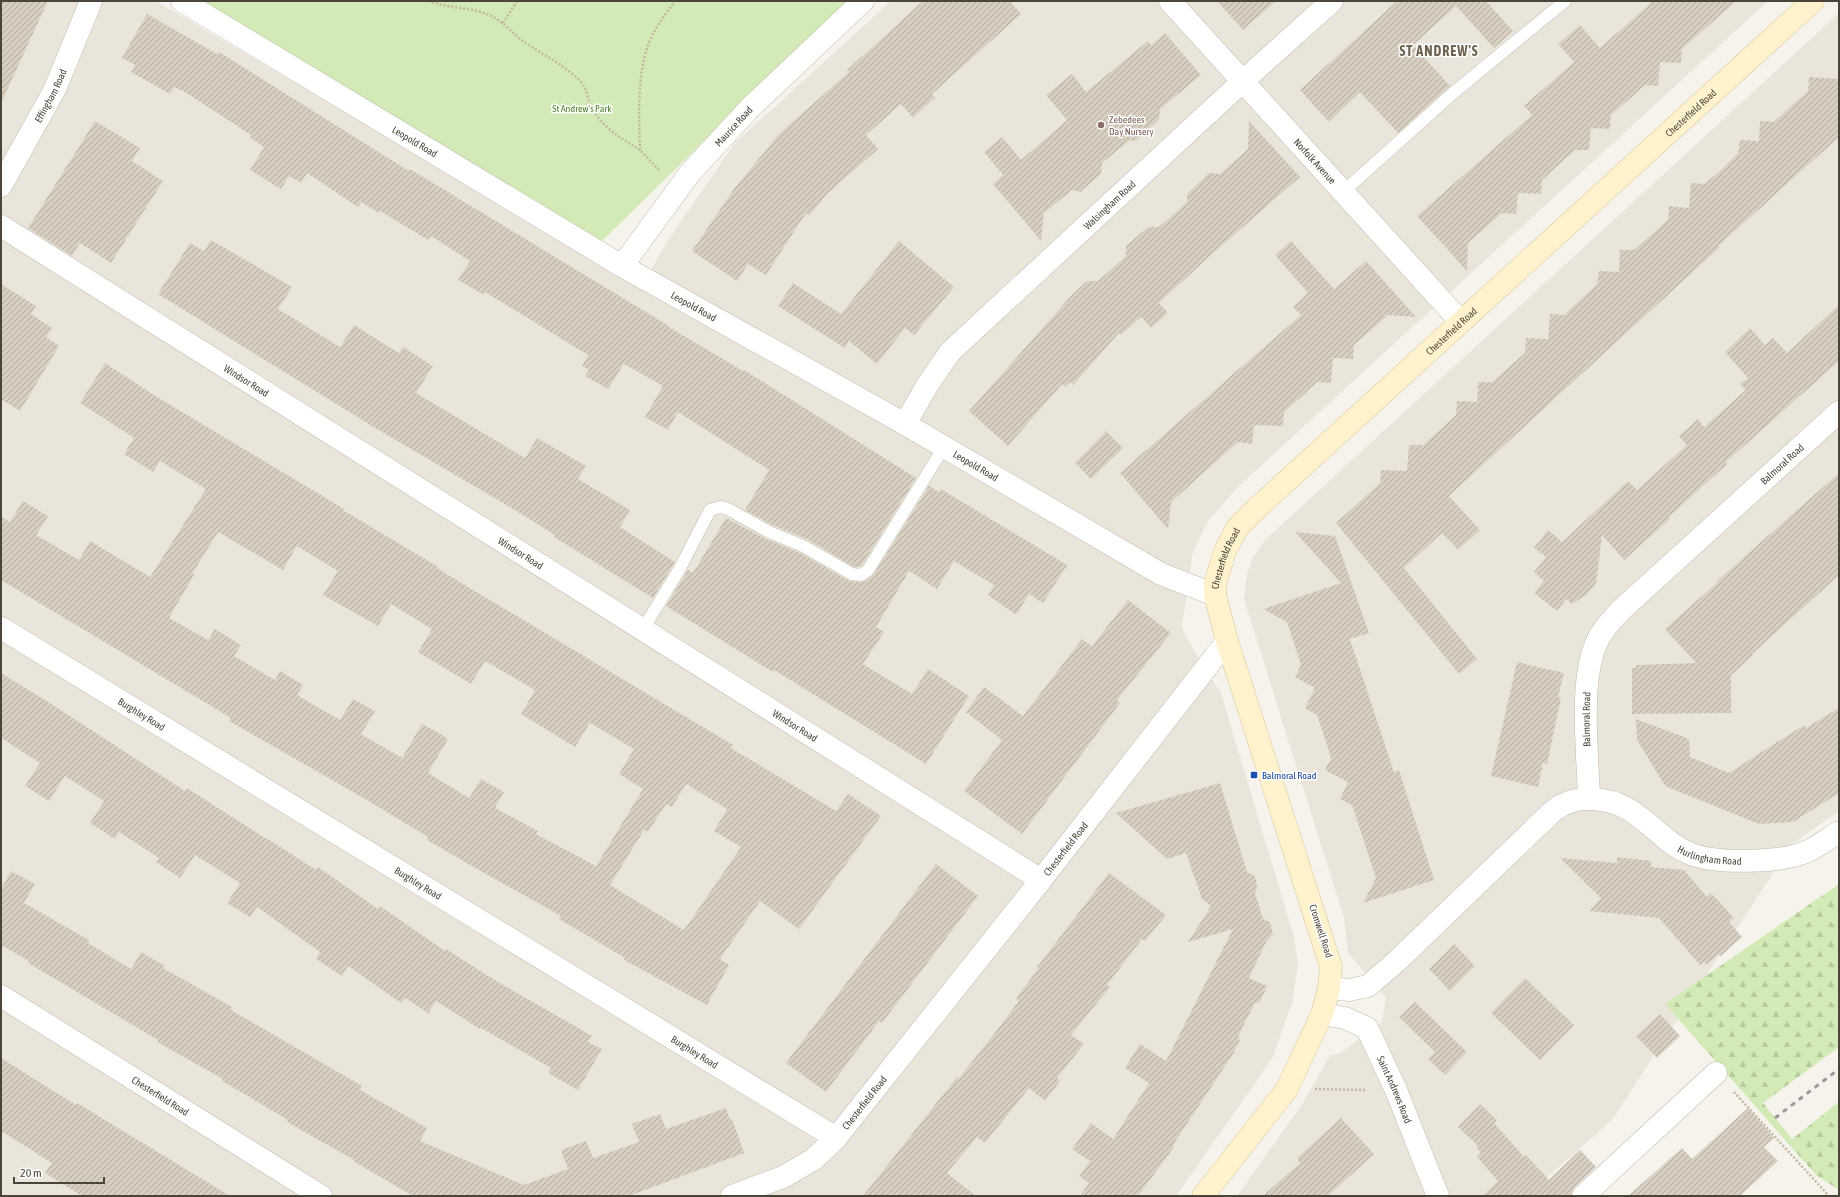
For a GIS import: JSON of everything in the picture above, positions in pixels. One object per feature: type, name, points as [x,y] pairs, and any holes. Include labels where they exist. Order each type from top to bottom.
[{"type":"street","name":"Effingham Road","points":[[1,186],[55,89],[91,1]]},
{"type":"street","name":"Leopold Road","points":[[182,1],[622,266],[905,424],[1161,574],[1215,595]]},
{"type":"street","name":"Maurice Road","points":[[622,266],[690,173],[750,108],[863,1]]},
{"type":"street","name":"Norfolk Avenue","points":[[1170,1],[1461,322]]},
{"type":"street","name":"Walsingham Road","points":[[905,424],[935,372],[950,352],[1243,81],[1332,1]]},
{"type":"street","name":"Chesterfield Road","points":[[732,1196],[783,1177],[814,1160],[836,1138],[1041,880],[1227,641],[1215,595],[1215,584],[1225,551],[1238,528],[1268,497],[1813,1]]},
{"type":"street","name":"Windsor Road","points":[[1,226],[1041,880]]},
{"type":"street","name":"Balmoral Road","points":[[1589,799],[1587,733],[1588,670],[1596,644],[1606,626],[1621,610],[1839,412]]},
{"type":"street","name":"Burghley Road","points":[[1,628],[836,1138]]},
{"type":"street","name":"Cromwell Road","points":[[1203,1196],[1287,1089],[1322,1014],[1329,988],[1332,967],[1227,641]]},
{"type":"street","name":"Hurlingham Road","points":[[1589,799],[1608,801],[1625,806],[1671,843],[1693,854],[1704,857],[1741,860],[1790,856],[1808,851],[1839,832]]},
{"type":"street","points":[[1329,988],[1349,990],[1368,986],[1398,961],[1553,811],[1571,801],[1589,799]]},
{"type":"street","name":"Chesterfield Road","points":[[1,996],[321,1196]]},
{"type":"street","name":"Saint Andrews Road","points":[[1322,1014],[1345,1018],[1367,1028],[1396,1090],[1438,1196]]},
{"type":"street","points":[[1583,1196],[1716,1073]]},
{"type":"lane","points":[[1343,192],[1452,94],[1565,1]]},
{"type":"lane","points":[[643,629],[679,570],[710,510],[721,507],[728,509],[769,532],[803,546],[852,574],[862,575],[868,570],[944,447]]},
{"type":"path","points":[[428,1],[444,6],[486,14],[503,23],[523,41],[573,74],[583,84],[591,105],[602,122],[616,135],[640,150],[677,189]]},
{"type":"path","points":[[503,23],[517,1]]},
{"type":"path","points":[[640,150],[641,74],[654,33],[675,1]]},
{"type":"path","points":[[1716,1073],[1746,1103],[1829,1196]]},
{"type":"path","points":[[1287,1089],[1396,1090]]},
{"type":"shaded area","points":[[1,1],[156,1],[641,287],[668,240],[735,143],[891,1],[1768,1],[1239,486],[1208,521],[1193,552],[1182,626],[1186,637],[1221,693],[1294,937],[1298,965],[1292,1003],[1272,1059],[1176,1196],[1,1196]]},
{"type":"shaded area","points":[[1839,13],[1839,811],[1792,844],[1612,1120],[1526,1196],[1237,1196],[1303,1103],[1330,1055],[1339,1054],[1382,1022],[1386,997],[1348,953],[1344,918],[1244,599],[1247,574],[1252,559],[1265,540]]},
{"type":"green space","name":"St Andrew's Park","points":[[197,1],[847,1],[599,244]]},
{"type":"green space","points":[[1839,884],[1839,1047],[1763,1103],[1792,1139],[1839,1102],[1839,1190],[1816,1175],[1665,1004]]},
{"type":"building","points":[[1,1],[48,1],[1,103]]},
{"type":"building","points":[[923,1],[1010,1],[1021,14],[932,94],[935,97],[913,118],[901,104],[866,135],[878,149],[827,194],[809,216],[806,213],[766,275],[748,264],[737,281],[692,251],[734,189],[780,133],[849,72],[847,70]]},
{"type":"building","points":[[1217,1],[1276,1],[1243,30]]},
{"type":"building","points":[[1397,1],[1486,1],[1513,31],[1494,48],[1456,6],[1413,45],[1450,86],[1398,133],[1360,92],[1329,122],[1300,90]]},
{"type":"building","points":[[1653,1],[1736,1],[1682,49],[1681,63],[1660,62],[1658,86],[1645,85],[1611,115],[1610,129],[1591,128],[1589,150],[1575,150],[1542,180],[1541,194],[1518,193],[1516,214],[1502,213],[1468,243],[1467,271],[1417,216],[1532,115],[1524,106],[1574,62],[1558,44],[1580,25],[1600,48]]},
{"type":"building","points":[[147,14],[217,54],[219,52],[409,171],[410,169],[669,327],[743,371],[744,370],[916,478],[862,565],[859,567],[854,567],[807,539],[772,525],[745,510],[769,470],[678,412],[668,430],[645,417],[663,386],[624,364],[608,389],[585,376],[589,370],[582,366],[588,355],[485,292],[484,295],[458,280],[470,261],[431,236],[428,240],[380,211],[379,213],[361,202],[358,207],[307,173],[301,183],[289,176],[281,189],[250,170],[264,147],[249,137],[251,135],[185,92],[174,87],[170,94],[131,72],[135,65],[122,58]]},
{"type":"building","points":[[1165,33],[1201,75],[1160,109],[1159,119],[1136,141],[1130,140],[1102,163],[1101,174],[1080,192],[1072,190],[1044,213],[1041,241],[993,184],[1003,175],[984,152],[1002,137],[1021,160],[1067,120],[1046,95],[1072,74],[1086,92],[1148,41],[1151,45]]},
{"type":"building","points":[[1809,77],[1839,79],[1839,137],[1718,246],[1720,247],[1449,496],[1480,530],[1458,550],[1442,533],[1404,568],[1477,659],[1459,674],[1336,523],[1380,483],[1381,470],[1407,471],[1409,445],[1423,445],[1456,415],[1457,401],[1477,402],[1478,382],[1492,382],[1525,353],[1526,338],[1548,339],[1550,314],[1564,315],[1597,284],[1599,271],[1619,272],[1620,250],[1634,250],[1668,220],[1669,206],[1689,208],[1691,183],[1705,184],[1738,153],[1740,140],[1759,141],[1760,121],[1774,122],[1808,91]]},
{"type":"building","points":[[95,121],[140,148],[132,161],[163,181],[111,263],[80,243],[72,256],[28,228]]},
{"type":"building","points":[[1249,121],[1300,177],[1159,303],[1168,313],[1151,328],[1141,317],[1121,335],[1119,333],[1073,385],[1070,382],[1065,387],[1062,384],[1008,446],[969,411],[1072,295],[1087,281],[1098,281],[1126,256],[1126,246],[1148,227],[1159,227],[1187,202],[1187,194],[1209,173],[1220,174],[1248,149]]},
{"type":"building","points":[[211,240],[292,287],[278,309],[340,347],[354,325],[399,353],[403,347],[433,366],[416,393],[525,458],[537,438],[586,466],[578,479],[630,510],[620,527],[675,562],[653,598],[554,537],[555,535],[510,507],[377,429],[158,294],[190,243],[204,251]]},
{"type":"building","points":[[899,241],[954,287],[914,335],[905,328],[877,364],[849,341],[845,348],[778,306],[793,283],[841,314]]},
{"type":"building","points":[[1291,241],[1334,289],[1366,261],[1416,317],[1388,315],[1354,345],[1353,359],[1333,358],[1331,383],[1317,382],[1284,412],[1283,426],[1254,425],[1252,444],[1238,442],[1171,502],[1168,529],[1120,473],[1301,315],[1293,307],[1308,293],[1275,255]]},
{"type":"building","points":[[1,284],[36,306],[31,314],[52,328],[46,337],[59,346],[20,411],[1,399]]},
{"type":"building","points":[[1839,305],[1839,361],[1726,462],[1727,464],[1669,517],[1670,519],[1624,560],[1602,535],[1596,584],[1586,595],[1572,604],[1566,599],[1557,611],[1534,593],[1544,581],[1534,572],[1546,557],[1534,548],[1548,530],[1562,542],[1628,481],[1637,490],[1687,445],[1679,436],[1698,419],[1704,427],[1746,390],[1740,384],[1748,378],[1725,352],[1750,328],[1765,345],[1773,338],[1787,353]]},
{"type":"building","points":[[105,363],[157,397],[344,509],[343,510],[438,567],[437,568],[473,590],[733,745],[731,748],[836,811],[848,794],[881,816],[799,929],[760,901],[720,959],[729,965],[707,1005],[624,960],[625,958],[559,919],[561,916],[427,840],[428,837],[229,721],[231,718],[1,580],[1,517],[10,522],[23,501],[48,516],[36,535],[79,560],[90,541],[150,577],[206,489],[160,461],[153,472],[124,454],[134,438],[80,403]],"holes":[[[218,532],[283,570],[297,546],[338,571],[323,595],[378,626],[391,604],[432,629],[418,652],[471,684],[485,661],[535,690],[521,714],[575,747],[590,723],[634,749],[619,774],[643,789],[596,866],[536,834],[538,831],[495,808],[504,792],[481,779],[469,798],[428,773],[448,739],[437,732],[422,724],[402,758],[361,734],[375,711],[353,699],[340,720],[297,695],[303,685],[280,671],[275,680],[234,656],[241,645],[215,629],[208,640],[169,618],[194,575],[192,574]],[[686,784],[727,809],[714,831],[741,847],[684,930],[610,885],[644,830],[648,832],[666,804],[672,807]]]},
{"type":"building","points":[[1106,431],[1123,448],[1091,479],[1075,463]]},
{"type":"building","points":[[1839,473],[1839,575],[1731,675],[1731,713],[1632,714],[1632,668],[1636,668],[1636,665],[1696,663],[1665,629]]},
{"type":"building","points":[[929,486],[939,492],[941,489],[1067,565],[1043,603],[1029,594],[1016,615],[988,595],[994,585],[954,561],[937,589],[909,571],[876,627],[884,632],[863,664],[912,694],[928,669],[969,696],[926,764],[774,670],[773,672],[666,606],[688,570],[693,573],[726,518],[766,539],[800,553],[849,581],[865,581],[874,574]]},
{"type":"building","points":[[1295,532],[1335,536],[1369,633],[1350,639],[1394,772],[1399,770],[1434,880],[1363,903],[1376,878],[1352,805],[1340,799],[1348,782],[1325,770],[1331,758],[1324,736],[1317,715],[1305,708],[1315,688],[1295,677],[1301,665],[1287,622],[1263,609],[1341,583]]},
{"type":"building","points":[[1128,600],[1171,633],[1117,700],[1120,703],[1022,834],[964,791],[1002,740],[966,712],[984,687],[1023,716],[1082,639],[1092,646]]},
{"type":"building","points":[[1517,662],[1564,673],[1558,697],[1561,698],[1547,764],[1543,763],[1538,787],[1491,776]]},
{"type":"building","points":[[1,673],[185,791],[187,788],[316,870],[318,867],[378,909],[380,906],[445,951],[446,949],[493,979],[592,1036],[588,1042],[602,1049],[578,1090],[548,1073],[551,1068],[481,1028],[480,1029],[436,1001],[428,1013],[405,998],[401,1003],[348,966],[342,976],[316,959],[320,952],[257,907],[250,917],[227,903],[240,883],[195,855],[180,878],[156,862],[159,858],[119,832],[115,839],[90,823],[104,801],[65,776],[49,801],[25,786],[40,763],[1,738]]},
{"type":"building","points":[[1839,708],[1839,793],[1793,822],[1759,824],[1665,786],[1637,740],[1636,719],[1689,739],[1690,757],[1729,773],[1804,725],[1806,728]]},
{"type":"building","points":[[1220,783],[1247,872],[1255,876],[1257,887],[1255,893],[1263,919],[1270,922],[1273,934],[1266,942],[1249,978],[1267,986],[1260,1002],[1255,1003],[1246,1020],[1238,1037],[1240,1040],[1233,1054],[1173,1145],[1174,1147],[1138,1196],[1080,1196],[1089,1183],[1079,1176],[1090,1161],[1072,1149],[1091,1123],[1113,1139],[1149,1083],[1125,1068],[1140,1044],[1166,1061],[1233,929],[1188,942],[1211,906],[1202,899],[1186,853],[1167,859],[1116,813]]},
{"type":"building","points":[[1617,857],[1651,861],[1651,867],[1684,870],[1707,897],[1711,893],[1734,918],[1729,922],[1742,937],[1721,956],[1719,954],[1706,965],[1704,962],[1700,965],[1659,918],[1589,911],[1601,898],[1560,858],[1617,863]]},
{"type":"building","points":[[936,864],[978,896],[882,1023],[879,1021],[826,1092],[786,1063]]},
{"type":"building","points":[[11,871],[35,884],[24,903],[89,940],[88,943],[131,969],[141,952],[165,966],[163,968],[232,1007],[231,1010],[362,1086],[360,1090],[427,1128],[420,1141],[524,1185],[568,1169],[561,1150],[586,1141],[593,1158],[639,1142],[632,1124],[660,1114],[666,1129],[726,1108],[730,1120],[732,1119],[744,1153],[629,1196],[413,1196],[287,1122],[288,1120],[222,1081],[223,1079],[157,1042],[158,1040],[28,963],[29,961],[1,945],[1,889]]},
{"type":"building","points":[[1109,873],[1166,915],[1145,941],[1142,939],[1107,985],[1110,987],[1071,1035],[1084,1044],[1057,1078],[1060,1081],[1045,1101],[1029,1088],[985,1143],[977,1137],[947,1173],[976,1196],[863,1196],[957,1077],[959,1078],[998,1029],[1019,1001],[1016,998],[1039,968],[1037,967]]},
{"type":"building","points":[[1454,944],[1475,966],[1450,991],[1429,969]]},
{"type":"building","points":[[1525,978],[1574,1025],[1540,1060],[1491,1013]]},
{"type":"building","points":[[1415,1002],[1467,1052],[1445,1075],[1428,1059],[1435,1052],[1399,1017]]},
{"type":"building","points":[[1660,1014],[1680,1036],[1657,1058],[1636,1036]]},
{"type":"building","points":[[1,1058],[76,1105],[77,1103],[230,1196],[82,1196],[45,1173],[52,1163],[1,1131]]},
{"type":"building","points":[[1480,1104],[1497,1120],[1494,1123],[1524,1157],[1526,1155],[1549,1180],[1580,1150],[1596,1167],[1575,1187],[1571,1196],[1482,1196],[1498,1181],[1477,1157],[1481,1153],[1476,1147],[1478,1146],[1458,1127]]},
{"type":"building","points":[[1748,1108],[1774,1138],[1764,1147],[1778,1161],[1740,1196],[1628,1196],[1682,1148],[1692,1159]]},
{"type":"building","points":[[1341,1118],[1374,1154],[1328,1196],[1263,1196],[1300,1163],[1297,1158]]},
{"type":"railway","points":[[1775,1118],[1839,1069]]},
{"type":"place","name":"Zebedees Day Nursery","points":[[1101,125]]},
{"type":"place","name":"Balmoral Road","points":[[1254,775]]},
{"type":"district","name":"ST ANDREW'S","points":[[1439,51]]}]
